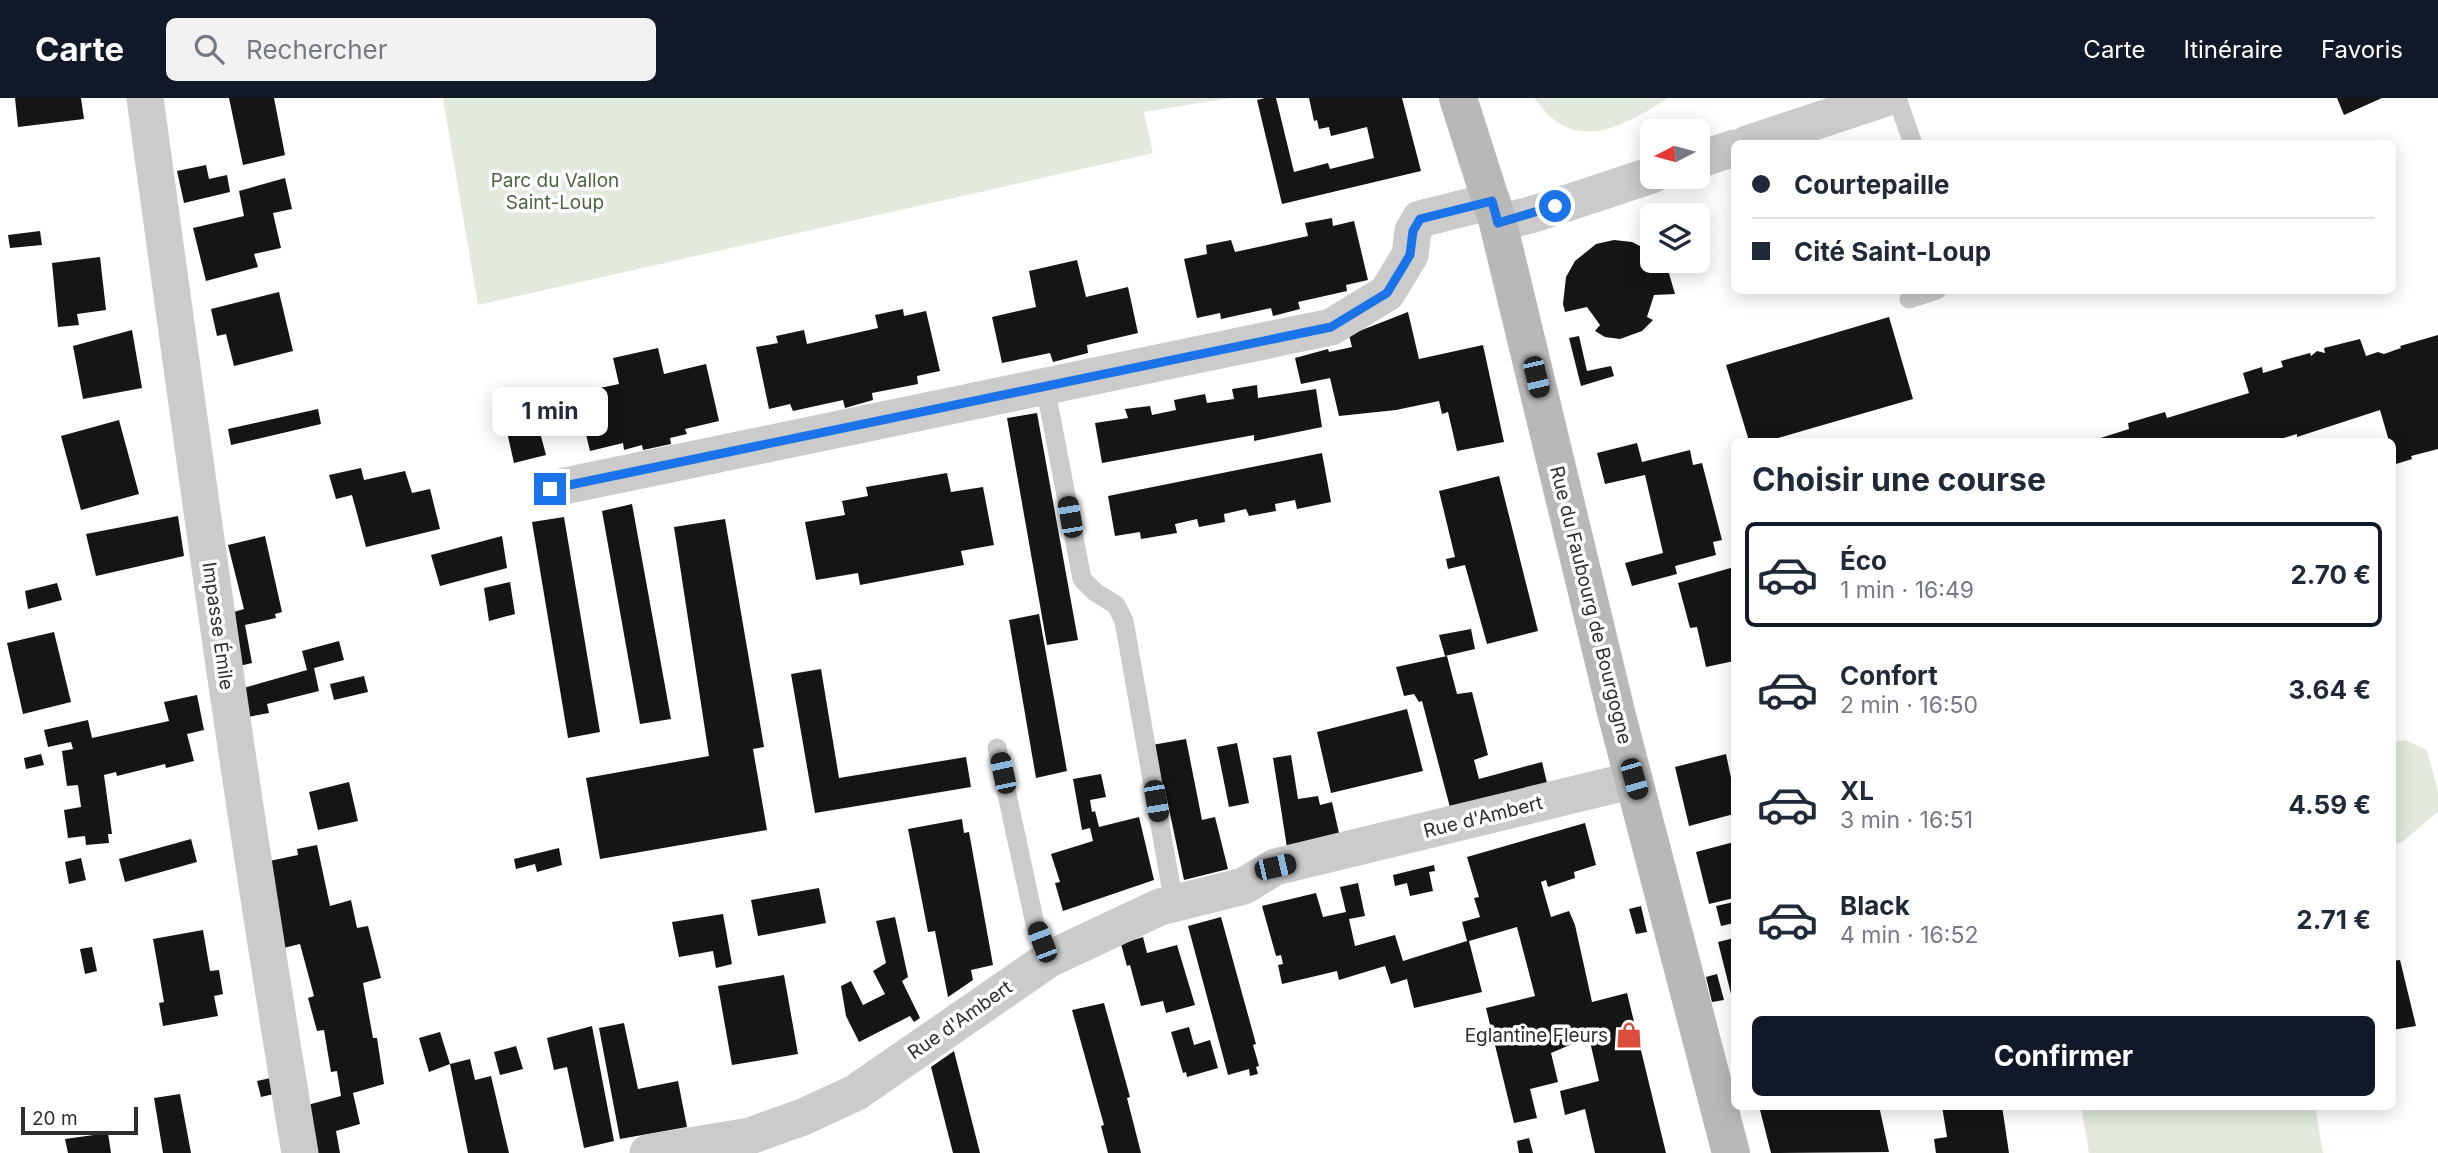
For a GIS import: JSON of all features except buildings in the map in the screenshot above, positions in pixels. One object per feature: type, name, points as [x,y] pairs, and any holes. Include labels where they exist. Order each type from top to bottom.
[{"type":"main road","name":"Rue du Faubourg de Bourgogne","points":[[1458,98],[1495,212],[1616,712],[1731,1153]]},
{"type":"street","name":"Impasse Émile","points":[[145,98],[229,707],[300,1153]]},
{"type":"street","points":[[1759,140],[1886,98]]},
{"type":"street","points":[[1710,156],[1731,149]]},
{"type":"street","points":[[550,489],[1331,327],[1387,293],[1410,255],[1413,231],[1420,219],[1495,212],[1534,214],[1640,179]]},
{"type":"street","name":"Rue d'Ambert","points":[[648,1153],[750,1136],[803,1117],[855,1093],[1049,959],[1160,907],[1244,886],[1275,867],[1634,779]]},
{"type":"lane","points":[[1897,98],[1912,140]]},
{"type":"lane","points":[[1909,299],[1925,294]]},
{"type":"lane","points":[[1045,386],[1082,579],[1095,592],[1116,605],[1124,621],[1174,904]]},
{"type":"lane","points":[[997,748],[1035,924],[1049,959]]},
{"type":"green space","name":"Parc du Vallon Saint-Loup","points":[[443,98],[1231,98],[1144,112],[1153,153],[478,305]]},
{"type":"green space","points":[[1534,98],[1669,98],[1629,121],[1600,130],[1586,131],[1571,129],[1557,122]]},
{"type":"green space","points":[[2405,740],[2427,750],[2438,791],[2438,812],[2402,842],[2396,843],[2396,742]]},
{"type":"green space","points":[[2082,1110],[2316,1110],[2323,1153],[2089,1153]]},
{"type":"place","name":"Eglantine Fleurs","points":[[1629,1035]]},
{"type":"route","points":[[550,489],[1331,327],[1387,293],[1410,255],[1413,231],[1420,219],[1492,201],[1498,223],[1555,206]]}]
